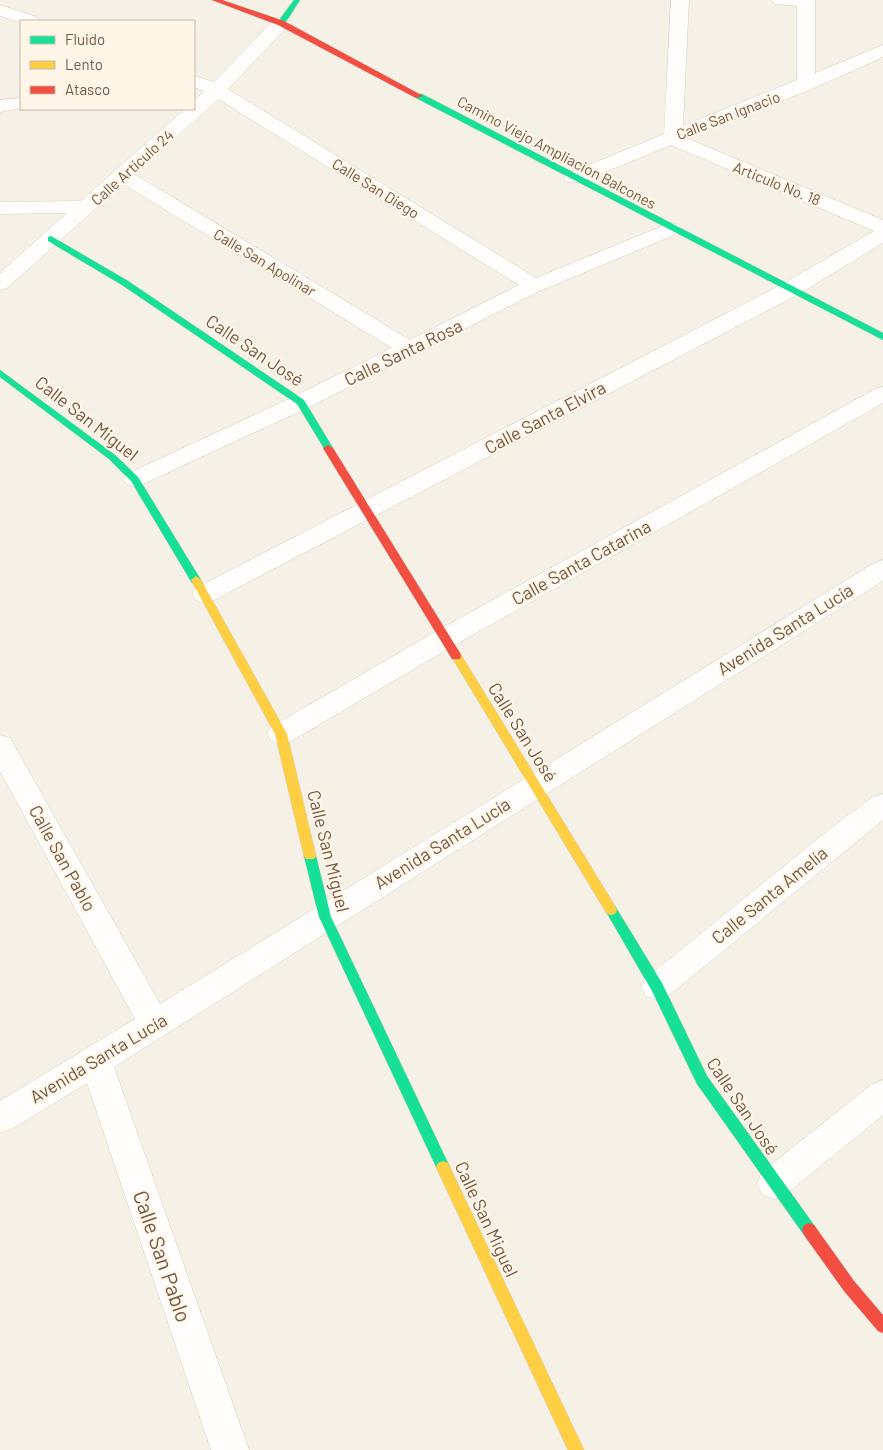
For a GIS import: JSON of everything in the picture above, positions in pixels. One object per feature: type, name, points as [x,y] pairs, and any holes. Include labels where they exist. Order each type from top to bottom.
[{"type":"street","name":"Camino Viejo Ampliacion Balcones","points":[[215,0],[281,23],[574,178],[883,337]]},
{"type":"street","name":"Calle Artículo 24","points":[[1,282],[123,176],[217,90],[281,23],[297,0]]},
{"type":"street","points":[[673,136],[680,0]]},
{"type":"street","points":[[781,0],[806,0],[806,85]]},
{"type":"street","points":[[0,10],[28,20]]},
{"type":"street","name":"Calle San Ignacio","points":[[574,178],[673,136],[806,85],[883,50]]},
{"type":"street","name":"Calle San Diego","points":[[195,83],[217,90],[535,286]]},
{"type":"street","points":[[0,106],[20,103]]},
{"type":"street","name":"Articulo No. 18","points":[[673,136],[680,143],[883,227]]},
{"type":"street","name":"Calle San Apolinar","points":[[123,176],[408,348]]},
{"type":"street","points":[[0,208],[88,206]]},
{"type":"street","name":"Calle Santa Rosa","points":[[135,479],[301,402],[535,286],[672,229]]},
{"type":"street","name":"Calle Santa Elvira","points":[[204,594],[789,290],[883,234]]},
{"type":"street","name":"Calle San José","points":[[51,238],[125,282],[301,402],[365,511],[536,784],[657,987],[702,1080],[849,1286],[883,1326]]},
{"type":"street","name":"Calle San Miguel","points":[[0,373],[112,457],[135,479],[204,594],[281,734],[325,917],[576,1450]]},
{"type":"street","name":"Calle Santa Catarina","points":[[281,734],[444,639],[883,394]]},
{"type":"street","name":"Avenida Santa Lucía","points":[[0,1118],[155,1025],[536,784],[883,569]]},
{"type":"street","name":"Calle San Pablo","points":[[0,745],[155,1025]]},
{"type":"street","name":"Calle Santa Amelía","points":[[657,987],[842,835],[883,805]]},
{"type":"street","name":"Calle San Pablo","points":[[96,1061],[230,1450]]},
{"type":"street","points":[[774,1183],[883,1095]]},
{"type":"traffic: fast","points":[[281,23],[297,0]]},
{"type":"traffic: fast","points":[[419,96],[883,337]]},
{"type":"traffic: fast","points":[[51,239],[125,283],[301,402],[328,448]]},
{"type":"traffic: fast","points":[[0,373],[112,457],[135,479],[196,580]]},
{"type":"traffic: fast","points":[[310,856],[325,917],[443,1167]]},
{"type":"traffic: fast","points":[[611,910],[657,987],[702,1080],[809,1230]]},
{"type":"traffic: slow","points":[[196,580],[281,734],[310,856]]},
{"type":"traffic: slow","points":[[456,656],[611,910]]},
{"type":"traffic: slow","points":[[443,1167],[576,1450]]},
{"type":"traffic: jam","points":[[215,0],[281,23],[419,96]]},
{"type":"traffic: jam","points":[[328,448],[456,656]]},
{"type":"traffic: jam","points":[[809,1230],[849,1286],[883,1326]]}]
